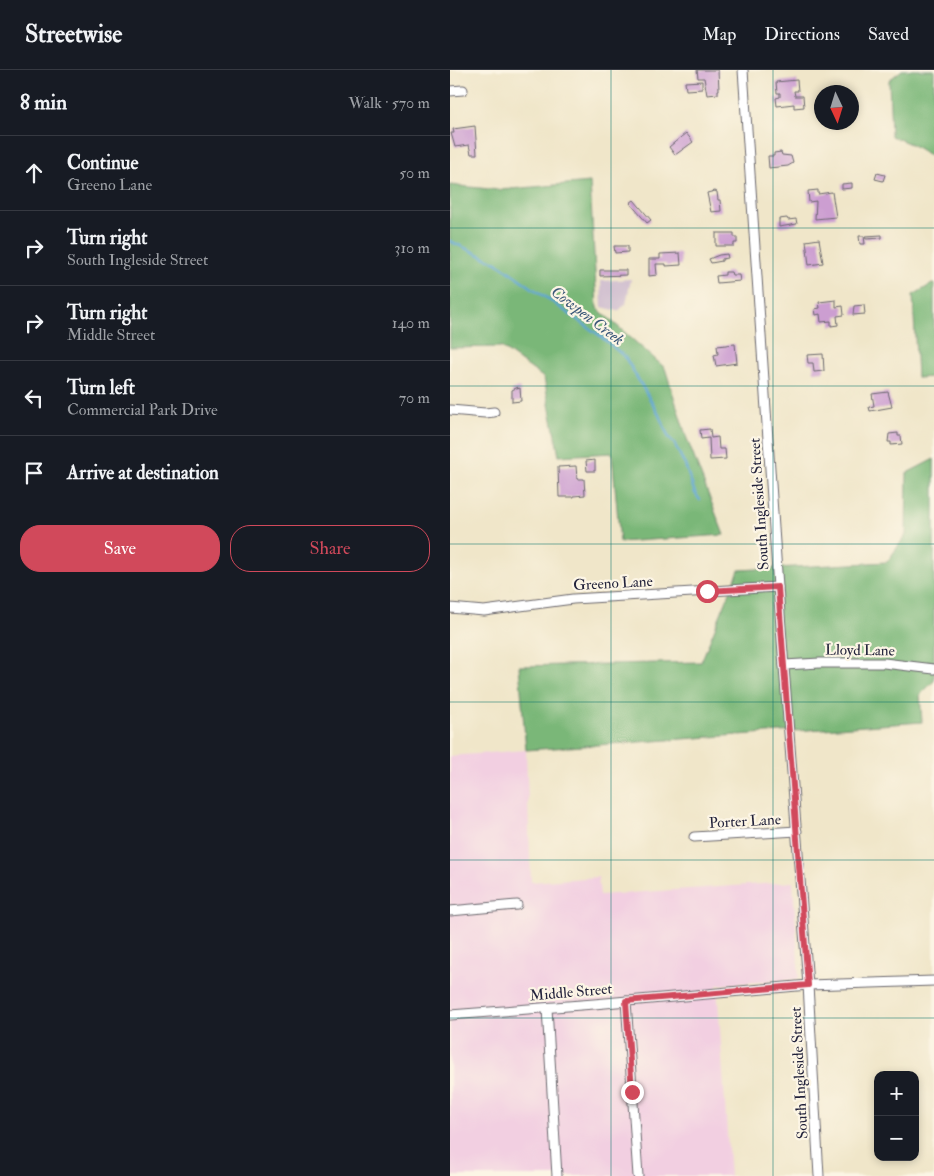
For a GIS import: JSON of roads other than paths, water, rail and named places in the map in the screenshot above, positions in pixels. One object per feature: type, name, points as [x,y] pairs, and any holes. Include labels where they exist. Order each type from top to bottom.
[{"type":"street","name":"South Ingleside Street","points":[[744,70],[778,587],[808,985],[819,1176]]},
{"type":"street","points":[[450,92],[463,90]]},
{"type":"street","points":[[450,410],[494,412]]},
{"type":"street","name":"Greeno Lane","points":[[450,608],[484,611],[591,598],[778,587]]},
{"type":"street","name":"Lloyd Lane","points":[[784,665],[884,663],[934,668]]},
{"type":"street","name":"Porter Lane","points":[[694,837],[797,832]]},
{"type":"street","points":[[450,911],[517,905]]},
{"type":"street","name":"Middle Street","points":[[450,1014],[547,1008],[808,985],[934,981]]},
{"type":"street","points":[[626,1001],[638,1176]]},
{"type":"street","points":[[547,1008],[558,1176]]},
{"type":"waterway","name":"Cowpen Creek","points":[[450,241],[497,263],[599,335],[625,357],[659,415],[669,438],[674,443],[685,465],[695,493],[700,500]]}]
